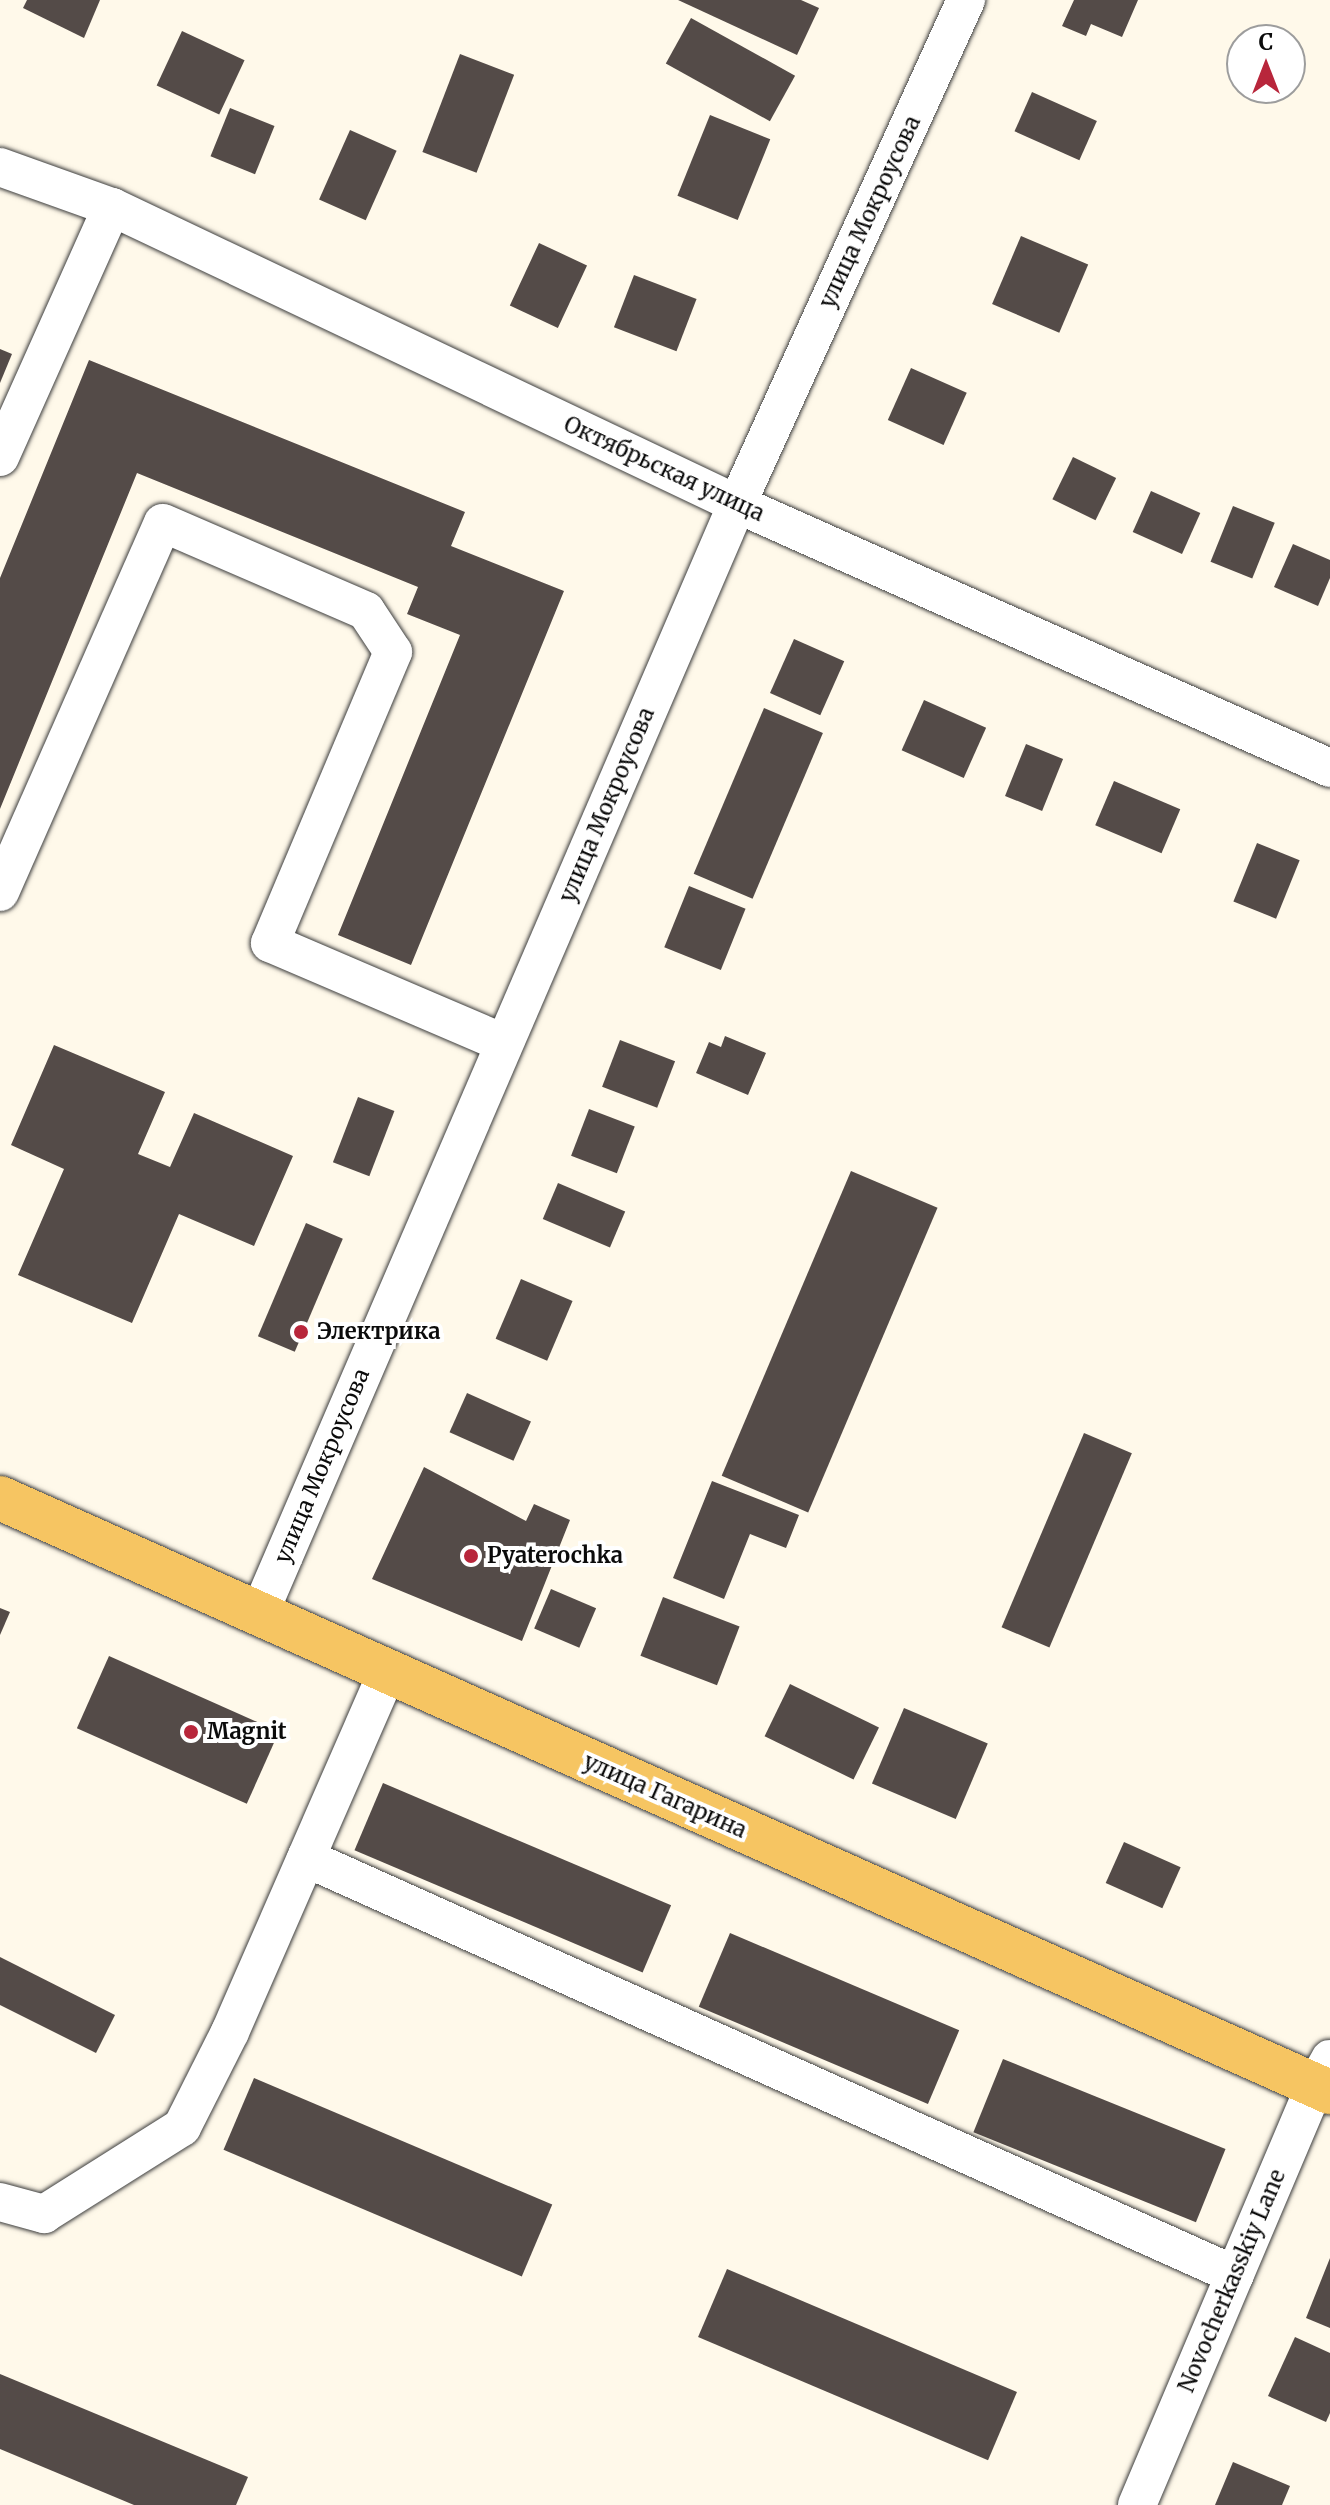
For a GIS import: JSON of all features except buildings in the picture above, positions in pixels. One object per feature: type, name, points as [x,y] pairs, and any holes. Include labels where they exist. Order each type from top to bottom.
[{"type":"main road","name":"улица Гагарина","points":[[0,1498],[387,1672],[1325,2079]]},
{"type":"street","name":"улица Мокроусова","points":[[259,1614],[737,504],[966,0]]},
{"type":"street","name":"Октябрьская улица","points":[[0,167],[112,207],[737,504],[1330,768]]},
{"type":"street","points":[[0,457],[112,207]]},
{"type":"street","points":[[0,892],[163,523],[366,611],[393,652],[270,943],[503,1043]]},
{"type":"street","points":[[0,2202],[44,2214],[182,2127],[230,2032],[387,1672]]},
{"type":"street","points":[[306,1858],[1235,2275]]},
{"type":"street","name":"Novocherkasskiy Lane","points":[[1137,2505],[1235,2275],[1325,2079]]},
{"type":"place","name":"Электрика","points":[[301,1332]]},
{"type":"place","name":"Pyaterochka","points":[[471,1556]]},
{"type":"place","name":"Magnit","points":[[191,1732]]}]
